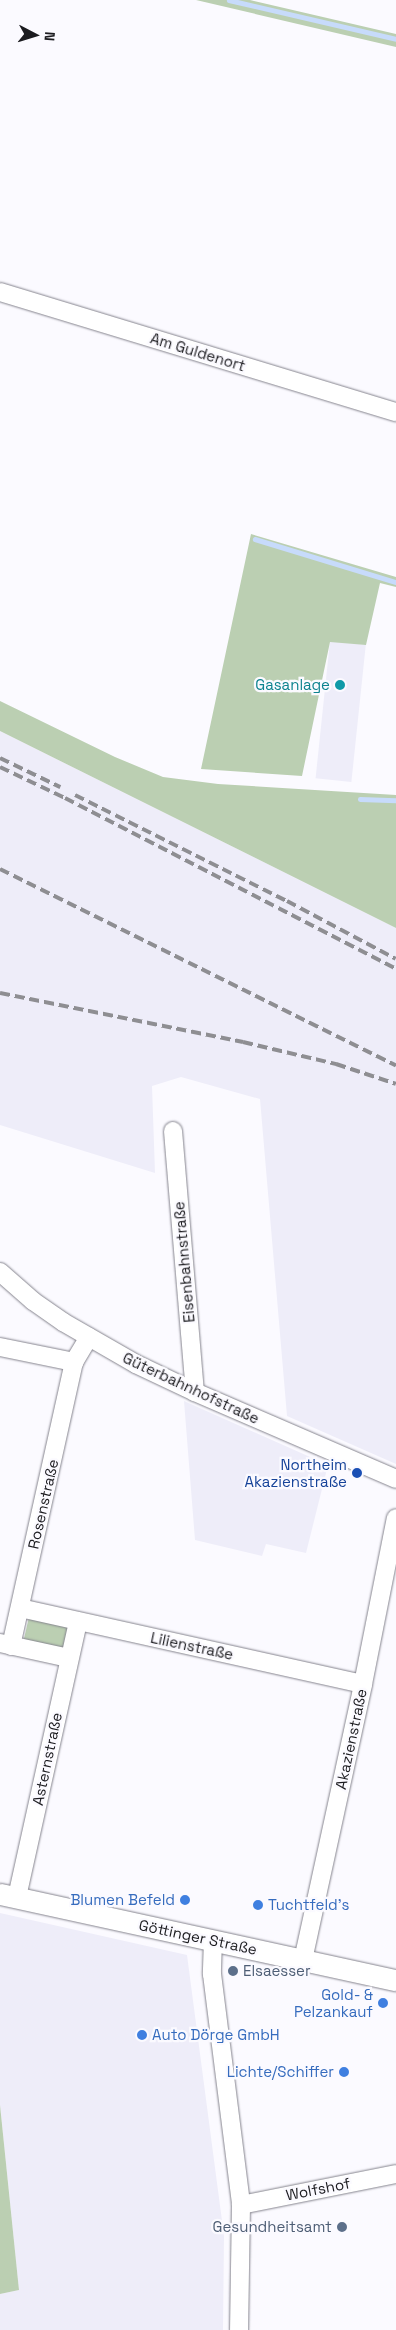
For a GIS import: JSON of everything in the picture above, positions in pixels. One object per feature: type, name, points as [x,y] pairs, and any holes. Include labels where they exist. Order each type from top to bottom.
[{"type":"main road","name":"Göttinger Straße","points":[[9,1896],[396,1980]]},
{"type":"street","name":"Am Guldenort","points":[[0,292],[396,412]]},
{"type":"street","name":"Eisenbahnstraße","points":[[173,1131],[195,1392]]},
{"type":"street","name":"Güterbahnhofstraße","points":[[0,1272],[33,1301],[88,1338],[195,1392],[396,1479]]},
{"type":"street","name":"Rosenstraße","points":[[6,1644],[20,1608],[74,1362],[88,1338]]},
{"type":"street","points":[[0,1347],[74,1362]]},
{"type":"street","name":"Akazienstraße","points":[[303,1960],[364,1684],[396,1518]]},
{"type":"street","name":"Lilienstraße","points":[[20,1608],[364,1684]]},
{"type":"street","name":"Asternstraße","points":[[9,1896],[78,1622]]},
{"type":"street","points":[[6,1644],[69,1658]]},
{"type":"street","points":[[213,1940],[211,1959],[213,1983],[241,2205],[239,2330]]},
{"type":"street","name":"Wolfshof","points":[[241,2205],[396,2174]]},
{"type":"shaded area","points":[[330,641],[366,645],[351,782],[316,778]]},
{"type":"shaded area","points":[[0,731],[396,928],[396,1464],[287,1416],[260,1099],[181,1077],[152,1086],[155,1173],[0,1125]]},
{"type":"shaded area","points":[[184,1401],[328,1465],[306,1553],[266,1544],[262,1556],[195,1540]]},
{"type":"shaded area","points":[[0,1913],[187,1955],[224,2236],[223,2330],[0,2330],[0,2294],[19,2290],[0,2105]]},
{"type":"green space","points":[[196,0],[250,0],[396,34],[396,47]]},
{"type":"green space","points":[[251,534],[396,577],[396,587],[380,583],[366,645],[330,642],[302,776],[201,769]]},
{"type":"green space","points":[[0,701],[115,757],[163,777],[218,784],[396,795],[396,928],[0,731]]},
{"type":"green space","points":[[29,1617],[68,1626],[63,1648],[24,1639]]},
{"type":"green space","points":[[0,2105],[19,2290],[0,2294]]},
{"type":"waterway","points":[[229,0],[396,39]]},
{"type":"waterway","points":[[255,539],[396,582]]},
{"type":"waterway","points":[[360,799],[396,800]]},
{"type":"railway","points":[[0,758],[60,787]]},
{"type":"railway","points":[[0,767],[65,798],[396,969]]},
{"type":"railway","points":[[75,795],[287,901],[396,959]]},
{"type":"railway","points":[[0,869],[396,1066]]},
{"type":"railway","points":[[0,993],[243,1042],[336,1064],[396,1084]]},
{"type":"place","name":"Gasanlage","points":[[340,685]]},
{"type":"place","name":"Northeim Akazienstraße","points":[[357,1473]]},
{"type":"place","name":"Blumen Befeld","points":[[185,1900]]},
{"type":"place","name":"Tuchtfeld's","points":[[258,1905]]},
{"type":"place","name":"Elsaesser","points":[[233,1971]]},
{"type":"place","name":"Gold- & Pelzankauf","points":[[383,2003]]},
{"type":"place","name":"Auto Dörge GmbH","points":[[142,2035]]},
{"type":"place","name":"Lichte/Schiffer","points":[[344,2072]]},
{"type":"place","name":"Gesundheitsamt","points":[[342,2227]]}]
